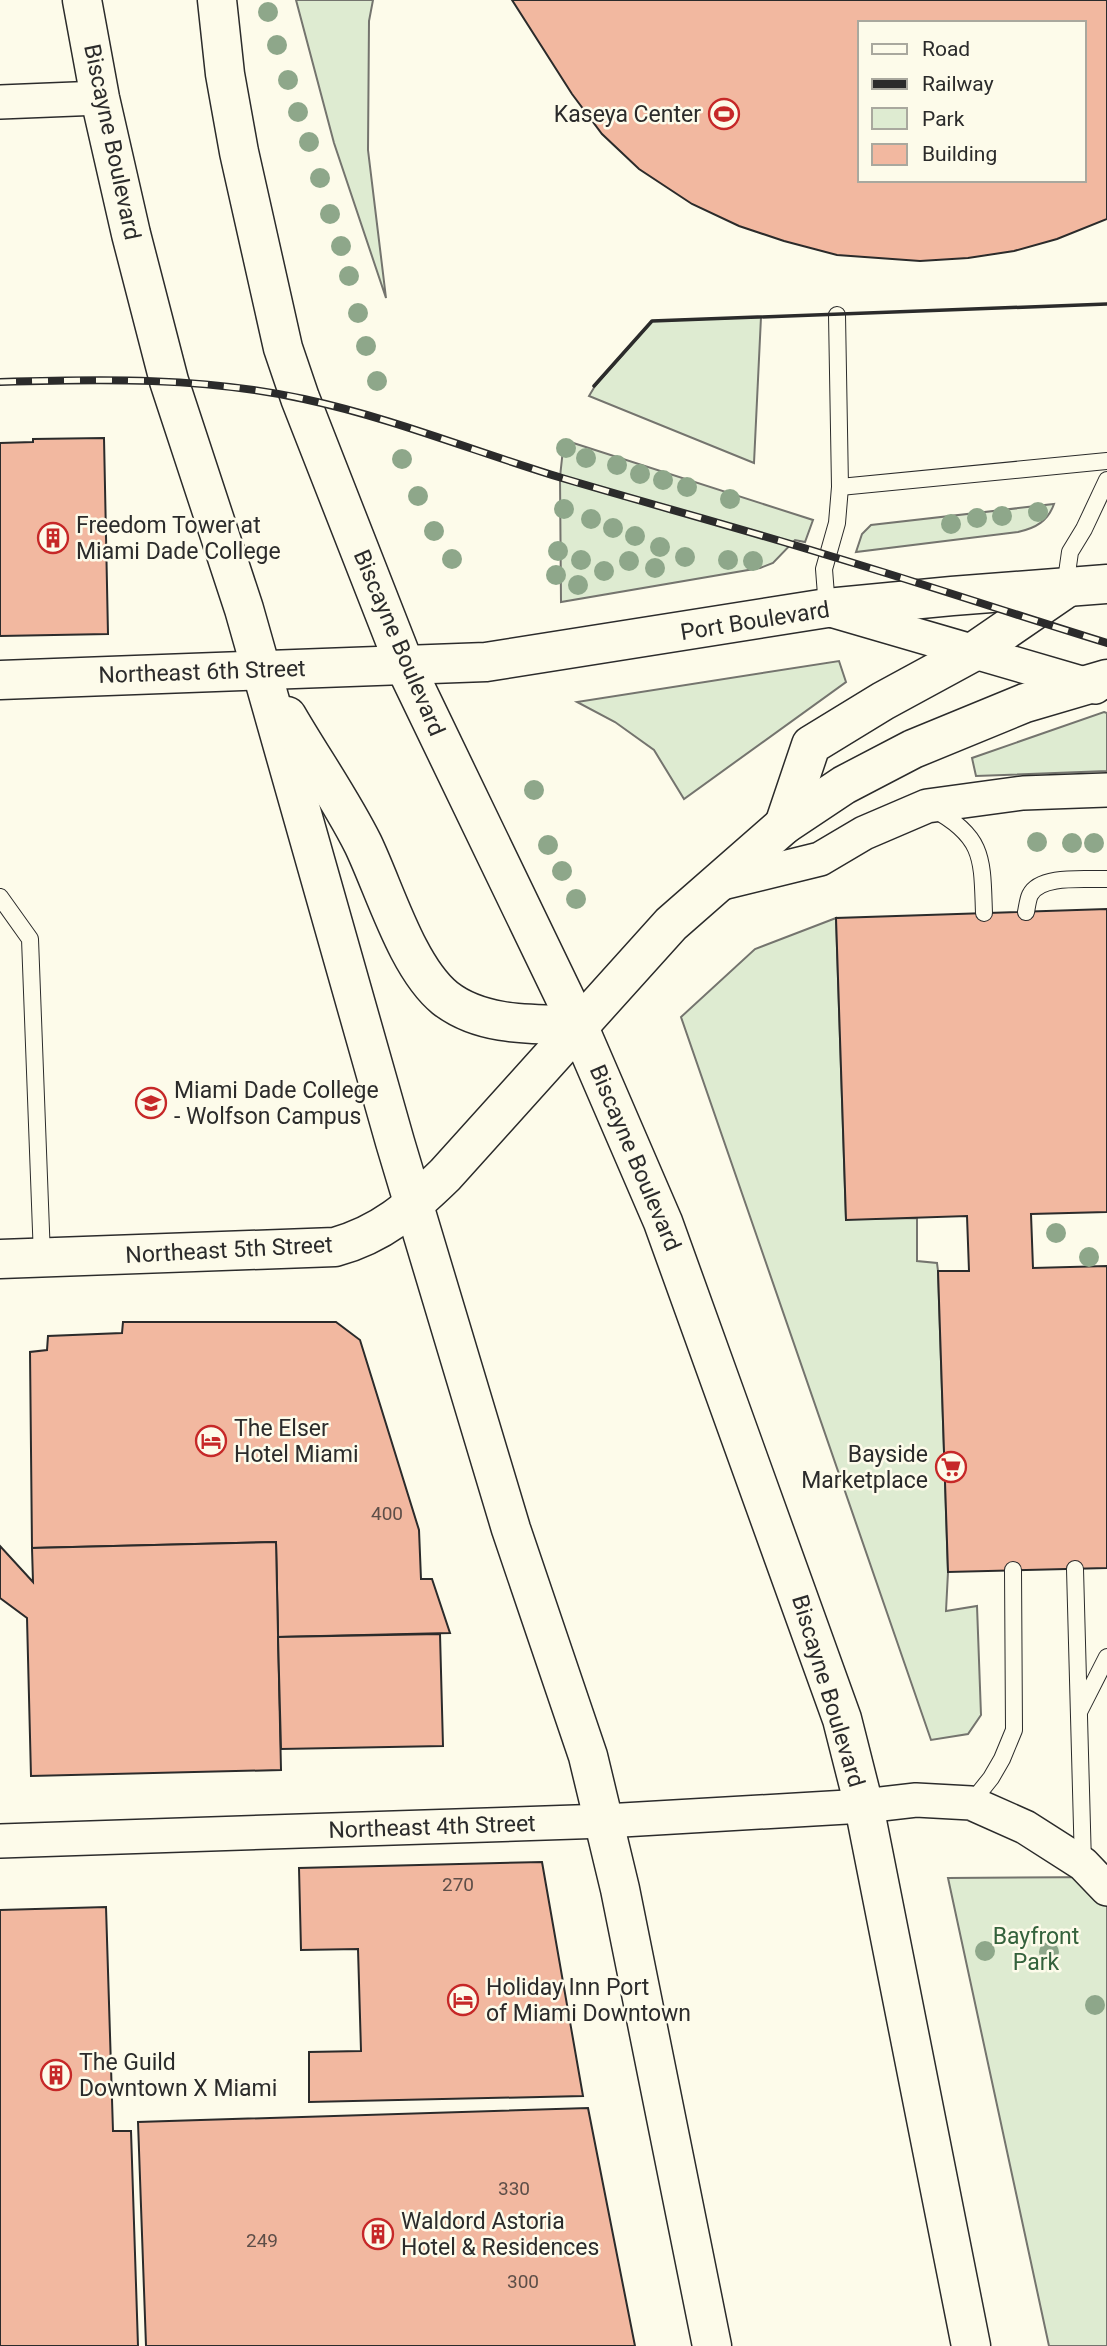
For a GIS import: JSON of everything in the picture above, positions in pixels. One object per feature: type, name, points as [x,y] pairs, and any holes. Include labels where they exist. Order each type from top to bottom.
[{"type":"main road","name":"Biscayne Boulevard","points":[[82,0],[100,98],[131,234],[169,381],[239,595],[414,1205],[511,1529],[588,1756],[605,1821],[712,2346]]},
{"type":"main road","name":"Biscayne Boulevard","points":[[217,0],[225,74],[239,152],[283,348],[300,398],[405,666],[578,1025],[663,1222],[714,1357],[842,1718],[864,1805],[971,2346]]},
{"type":"main road","name":"Port Boulevard","points":[[405,666],[506,661],[827,608],[1107,584]]},
{"type":"main road","points":[[784,825],[811,745],[874,706],[975,651],[1065,589]]},
{"type":"main road","name":"Northeast 6th Street","points":[[0,680],[405,666]]},
{"type":"main road","points":[[260,670],[362,843],[421,973],[446,998],[473,1014],[526,1024],[578,1025],[671,924],[784,825],[844,785],[913,749],[982,719],[1100,685]]},
{"type":"main road","name":"Northeast 5th Street","points":[[0,1259],[335,1247],[357,1241],[379,1230],[414,1205],[445,1175],[578,1025]]},
{"type":"street","points":[[0,102],[100,98]]},
{"type":"street","points":[[827,608],[1100,685]]},
{"type":"street","points":[[718,884],[820,859],[873,828],[927,806],[1023,793],[1107,790]]},
{"type":"street","name":"Northeast 4th Street","points":[[0,1841],[605,1821],[916,1800],[971,1802]]},
{"type":"street","points":[[971,1802],[1025,1826],[1083,1864],[1107,1889]]},
{"type":"lane","points":[[827,608],[824,569],[837,523],[840,487],[837,315]]},
{"type":"lane","points":[[840,487],[1107,461]]},
{"type":"lane","points":[[1065,589],[1070,551],[1107,481]]},
{"type":"lane","points":[[1065,589],[1107,571]]},
{"type":"lane","points":[[927,806],[953,822],[975,842],[982,867],[984,913]]},
{"type":"lane","points":[[1026,912],[1030,895],[1039,885],[1056,880],[1107,880]]},
{"type":"lane","points":[[0,897],[30,939],[42,1257]]},
{"type":"lane","points":[[1075,1569],[1083,1864]]},
{"type":"lane","points":[[971,1802],[991,1778],[1014,1730],[1013,1570]]},
{"type":"lane","points":[[1079,1712],[1107,1657]]},
{"type":"green space","points":[[296,0],[373,0],[369,21],[368,150],[386,298],[334,143]]},
{"type":"green space","points":[[761,317],[754,463],[589,396],[652,321]]},
{"type":"green space","points":[[564,440],[813,520],[805,542],[795,540],[773,563],[760,568],[561,602],[560,477]]},
{"type":"green space","points":[[1054,504],[1040,523],[1018,532],[856,552],[862,534],[871,525]]},
{"type":"green space","points":[[839,661],[846,682],[684,799],[654,750],[615,722],[577,702]]},
{"type":"green space","points":[[1107,713],[1107,771],[976,776],[972,758]]},
{"type":"green space","points":[[836,918],[846,1219],[917,1218],[917,1261],[937,1263],[948,1572],[946,1611],[977,1606],[981,1715],[968,1734],[931,1740],[681,1017],[755,949]]},
{"type":"green space","name":"Bayfront Park","points":[[1107,1877],[1107,2346],[1049,2346],[948,1878]]},
{"type":"building","name":"Kaseya Center","points":[[512,0],[1107,0],[1107,219],[1057,239],[1014,251],[920,261],[837,255],[784,241],[739,226],[692,204],[639,169],[602,134],[572,94]]},
{"type":"building","name":"Freedom Tower at Miami Dade College","points":[[104,438],[108,634],[0,636],[0,443],[33,442],[33,439]]},
{"type":"building","points":[[1107,909],[1107,1212],[1031,1214],[1033,1268],[1107,1266],[1107,1568],[948,1572],[938,1271],[969,1271],[967,1216],[846,1220],[836,918]]},
{"type":"building","name":"The Elser Hotel Miami","points":[[123,1322],[336,1322],[360,1340],[419,1530],[421,1579],[432,1579],[450,1633],[278,1637],[276,1542],[32,1548],[30,1352],[47,1350],[48,1336],[122,1333]]},
{"type":"building","points":[[276,1542],[281,1770],[31,1776],[27,1618],[0,1598],[0,1546],[33,1582],[32,1548]]},
{"type":"building","points":[[440,1634],[443,1746],[281,1749],[278,1637]]},
{"type":"building","name":"Holiday Inn Port of Miami Downtown","points":[[542,1862],[583,2096],[309,2102],[309,2052],[361,2051],[358,1949],[301,1950],[299,1868]]},
{"type":"building","name":"The Guild Downtown X Miami","points":[[106,1907],[113,2131],[131,2131],[138,2346],[0,2346],[0,1910]]},
{"type":"building","name":"Waldord Astoria Hotel & Residences","points":[[588,2108],[635,2346],[146,2346],[138,2122]]},
{"type":"railway","points":[[0,382],[114,380],[190,383],[304,399],[402,425],[562,478],[761,535],[1107,643]]},
{"type":"wall","points":[[594,386],[652,321],[1107,304]]},
{"type":"place","name":"Kaseya Center","points":[[724,114]]},
{"type":"place","name":"Freedom Tower at Miami Dade College","points":[[53,538]]},
{"type":"place","name":"Miami Dade College - Wolfson Campus","points":[[151,1103]]},
{"type":"place","name":"The Elser Hotel Miami","points":[[211,1441]]},
{"type":"place","name":"Bayside Marketplace","points":[[951,1467]]},
{"type":"place","name":"Holiday Inn Port of Miami Downtown","points":[[463,2000]]},
{"type":"place","name":"The Guild Downtown X Miami","points":[[56,2075]]},
{"type":"place","name":"Waldord Astoria Hotel & Residences","points":[[378,2234]]}]
